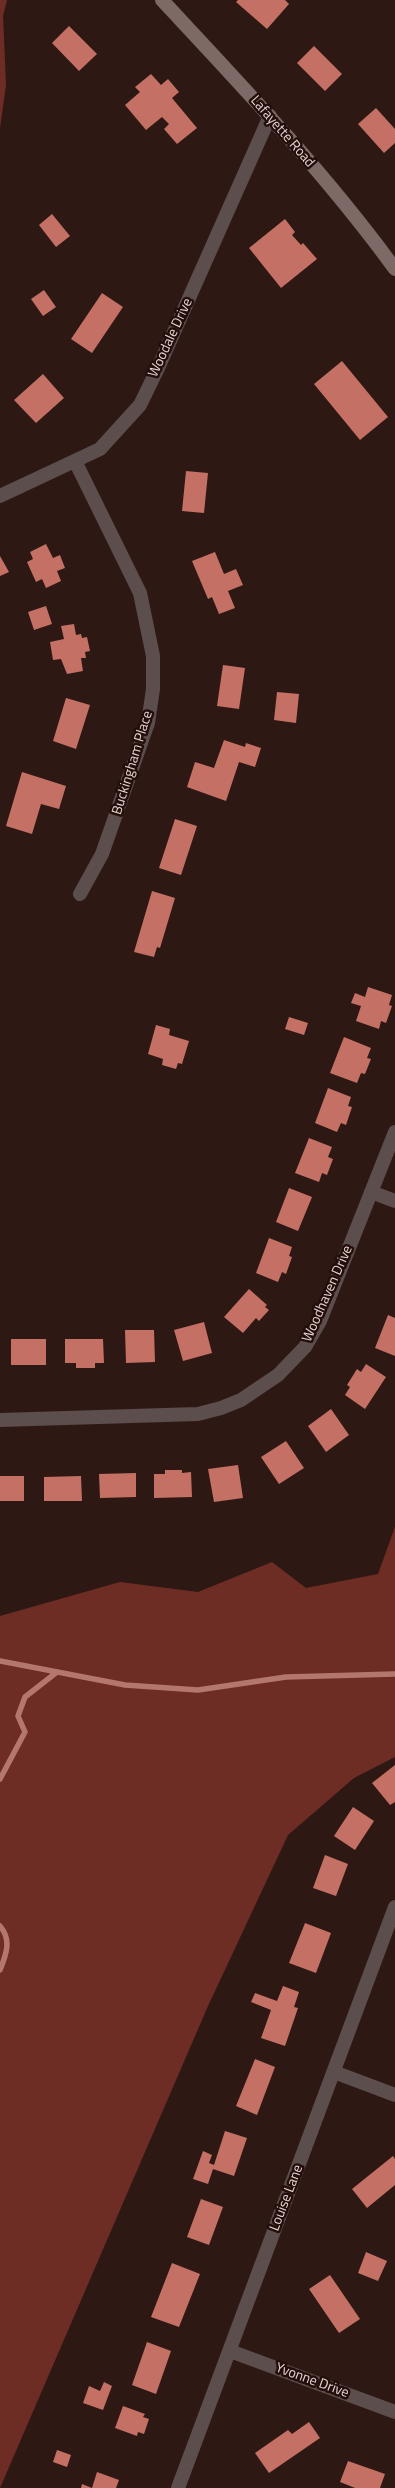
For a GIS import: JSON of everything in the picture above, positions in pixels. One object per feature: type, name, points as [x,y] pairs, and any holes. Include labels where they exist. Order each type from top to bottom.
[{"type":"main road","name":"Lafayette Road","points":[[162,0],[270,116],[370,234],[395,269]]},
{"type":"street","name":"Woodale Drive","points":[[0,496],[100,449],[140,405],[162,360],[270,116]]},
{"type":"street","name":"Buckingham Place","points":[[75,461],[140,593],[153,656],[153,689],[148,723],[102,854],[80,894]]},
{"type":"street","name":"Woodhaven Drive","points":[[0,1420],[198,1414],[221,1408],[247,1396],[278,1375],[305,1347],[320,1321],[395,1132]]},
{"type":"street","points":[[371,1192],[395,1201]]},
{"type":"street","name":"Louise Lane","points":[[178,2488],[395,1907]]},
{"type":"street","points":[[334,2072],[395,2095]]},
{"type":"street","name":"Yvonne Drive","points":[[230,2351],[395,2412]]},
{"type":"shaded area","points":[[0,0],[7,0],[3,16],[6,85],[0,128]]},
{"type":"shaded area","points":[[395,1527],[395,1757],[354,1778],[288,1835],[208,2006],[0,2488],[0,1616],[120,1582],[198,1592],[272,1562],[306,1588],[378,1574]]},
{"type":"building","points":[[238,0],[285,0],[289,4],[267,29],[236,2]]},
{"type":"building","points":[[69,26],[97,54],[79,71],[52,43]]},
{"type":"building","points":[[314,46],[342,74],[325,91],[297,63]]},
{"type":"building","points":[[151,74],[161,85],[168,79],[179,92],[172,98],[197,128],[177,144],[164,129],[169,124],[162,117],[146,130],[125,105],[140,92],[135,87]]},
{"type":"building","points":[[376,108],[395,129],[395,143],[384,153],[358,124]]},
{"type":"building","points":[[52,214],[70,236],[56,247],[39,225]]},
{"type":"building","points":[[285,219],[295,232],[292,235],[301,245],[303,243],[317,259],[281,288],[249,248]]},
{"type":"building","points":[[44,290],[56,307],[43,316],[31,299]]},
{"type":"building","points":[[102,293],[123,307],[92,353],[71,339]]},
{"type":"building","points":[[342,361],[388,417],[360,440],[314,384]]},
{"type":"building","points":[[43,374],[64,398],[36,423],[14,400]]},
{"type":"building","points":[[186,471],[208,473],[204,513],[182,511]]},
{"type":"building","points":[[46,544],[53,558],[60,555],[65,568],[57,571],[61,581],[46,588],[42,579],[36,582],[27,562],[33,559],[30,552]]},
{"type":"building","points":[[215,552],[224,574],[236,569],[243,585],[228,591],[235,608],[219,614],[212,597],[208,599],[192,561]]},
{"type":"building","points":[[0,556],[9,572],[0,576]]},
{"type":"building","points":[[46,606],[52,624],[34,630],[28,612]]},
{"type":"building","points":[[74,624],[76,635],[81,634],[82,638],[87,637],[90,651],[85,652],[86,658],[81,658],[83,671],[67,674],[61,659],[53,660],[50,642],[64,639],[61,626]]},
{"type":"building","points":[[223,665],[245,668],[239,709],[217,706]]},
{"type":"building","points":[[277,692],[299,694],[296,723],[274,720]]},
{"type":"building","points":[[66,698],[90,705],[76,749],[53,741]]},
{"type":"building","points":[[224,740],[245,747],[246,743],[261,748],[255,767],[239,762],[226,801],[187,787],[195,762],[214,768]]},
{"type":"building","points":[[22,772],[66,786],[59,809],[41,804],[32,834],[6,826]]},
{"type":"building","points":[[175,819],[197,826],[181,875],[159,868]]},
{"type":"building","points":[[152,891],[175,898],[160,948],[157,947],[154,957],[134,952]]},
{"type":"building","points":[[368,987],[392,995],[389,1005],[392,1006],[386,1023],[381,1021],[379,1029],[356,1021],[361,1006],[351,1003],[355,993],[365,997]]},
{"type":"building","points":[[289,1017],[308,1023],[304,1035],[285,1029]]},
{"type":"building","points":[[156,1025],[170,1029],[169,1035],[189,1041],[182,1064],[178,1063],[176,1069],[162,1065],[163,1059],[148,1054]]},
{"type":"building","points":[[344,1037],[371,1048],[367,1058],[371,1059],[365,1074],[361,1073],[357,1083],[330,1073]]},
{"type":"building","points":[[328,1088],[351,1097],[348,1106],[352,1107],[346,1125],[341,1123],[337,1132],[315,1123]]},
{"type":"building","points":[[309,1138],[332,1147],[328,1157],[333,1159],[327,1175],[322,1173],[319,1182],[295,1173]]},
{"type":"building","points":[[289,1188],[312,1197],[298,1231],[276,1222]]},
{"type":"building","points":[[269,1238],[292,1247],[289,1256],[292,1257],[286,1274],[282,1272],[278,1282],[256,1273]]},
{"type":"building","points":[[249,1289],[267,1305],[265,1307],[269,1310],[259,1321],[256,1318],[243,1333],[224,1317]]},
{"type":"building","points":[[388,1315],[395,1318],[395,1356],[375,1348]]},
{"type":"building","points":[[204,1322],[212,1353],[183,1361],[174,1330]]},
{"type":"building","points":[[125,1330],[154,1330],[155,1362],[126,1363]]},
{"type":"building","points":[[11,1339],[46,1339],[46,1365],[11,1365]]},
{"type":"building","points":[[65,1339],[103,1339],[104,1363],[95,1363],[95,1368],[76,1368],[76,1363],[65,1363]]},
{"type":"building","points":[[366,1364],[386,1377],[365,1409],[345,1395],[350,1387],[347,1385],[357,1369],[361,1372]]},
{"type":"building","points":[[331,1409],[349,1435],[326,1452],[308,1426]]},
{"type":"building","points":[[286,1441],[304,1468],[279,1484],[261,1457]]},
{"type":"building","points":[[238,1465],[243,1498],[214,1502],[208,1469]]},
{"type":"building","points":[[165,1470],[182,1470],[182,1473],[191,1472],[192,1497],[154,1498],[154,1474],[165,1474]]},
{"type":"building","points":[[136,1473],[136,1497],[100,1498],[99,1474]]},
{"type":"building","points":[[0,1476],[24,1476],[24,1501],[0,1501]]},
{"type":"building","points":[[81,1476],[82,1501],[44,1501],[44,1477]]},
{"type":"building","points":[[395,1765],[395,1802],[390,1805],[372,1783]]},
{"type":"building","points":[[353,1807],[374,1821],[355,1850],[334,1836]]},
{"type":"building","points":[[325,1855],[348,1864],[336,1896],[313,1888]]},
{"type":"building","points":[[305,1923],[331,1933],[316,1973],[289,1963]]},
{"type":"building","points":[[283,1986],[299,1992],[294,2007],[298,2008],[285,2046],[261,2038],[271,2010],[251,2002],[255,1993],[277,2001]]},
{"type":"building","points":[[255,2059],[275,2067],[257,2115],[236,2106]]},
{"type":"building","points":[[225,2131],[247,2138],[234,2176],[213,2169],[208,2184],[193,2179],[203,2151],[212,2155],[209,2163],[214,2165]]},
{"type":"building","points":[[393,2156],[395,2159],[395,2185],[367,2208],[352,2189]]},
{"type":"building","points":[[201,2199],[223,2207],[209,2245],[187,2237]]},
{"type":"building","points":[[366,2252],[387,2261],[378,2281],[358,2273]]},
{"type":"building","points":[[172,2263],[200,2274],[179,2327],[151,2317]]},
{"type":"building","points":[[330,2275],[360,2319],[339,2333],[309,2289]]},
{"type":"building","points":[[147,2342],[171,2351],[156,2394],[132,2385]]},
{"type":"building","points":[[104,2382],[112,2386],[103,2410],[83,2403],[89,2386],[100,2391]]},
{"type":"building","points":[[123,2406],[145,2414],[143,2417],[149,2419],[144,2434],[138,2432],[137,2436],[115,2428]]},
{"type":"building","points":[[309,2422],[320,2438],[269,2473],[255,2453],[288,2430],[292,2434]]},
{"type":"building","points":[[57,2450],[71,2455],[67,2467],[53,2462]]},
{"type":"building","points":[[348,2461],[385,2474],[380,2488],[355,2488],[340,2482]]},
{"type":"building","points":[[97,2472],[119,2480],[116,2488],[92,2488]]},
{"type":"building","points":[[82,2484],[92,2488],[81,2488]]},
{"type":"waterway","points":[[0,1661],[125,1685],[198,1690],[286,1677],[395,1674]]},
{"type":"waterway","points":[[0,1779],[25,1732],[18,1716],[25,1697],[57,1672]]},
{"type":"waterway","points":[[0,1926],[4,1931],[7,1942],[6,1953],[0,1970]]}]
